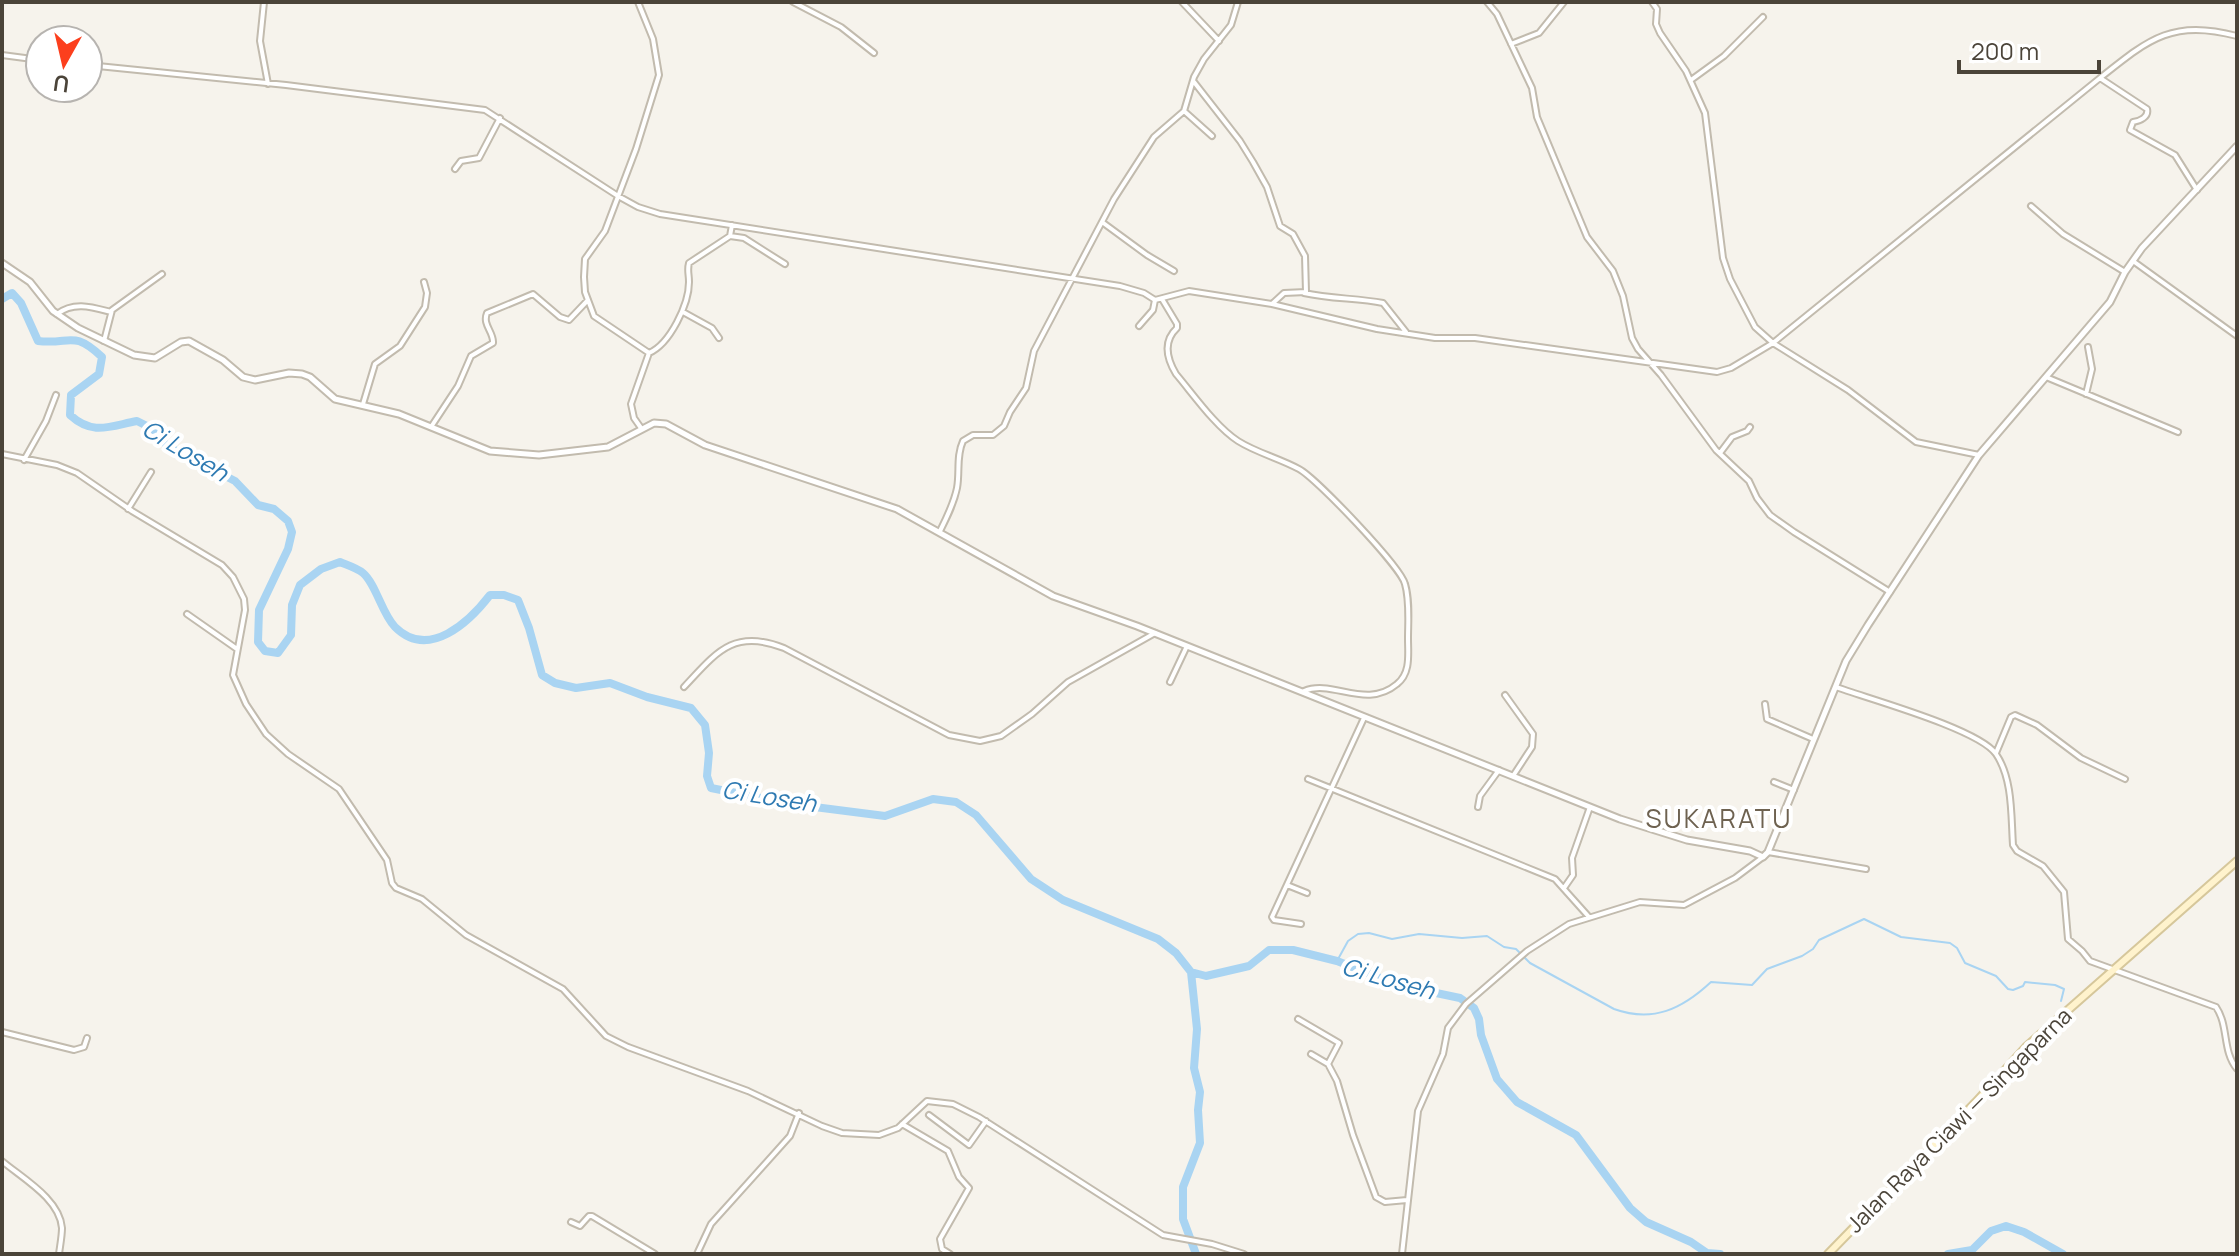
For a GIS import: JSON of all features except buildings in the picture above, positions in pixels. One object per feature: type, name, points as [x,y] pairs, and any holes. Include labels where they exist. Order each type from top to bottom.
[{"type":"main road","name":"Jalan Raya Ciawi — Singaparna","points":[[1828,1254],[2026,1047],[2237,861]]},
{"type":"street","points":[[264,2],[260,41],[268,84]]},
{"type":"street","points":[[638,2],[653,39],[659,75],[636,149],[605,231],[585,259],[584,277],[588,300],[598,320],[649,353]]},
{"type":"street","points":[[793,2],[841,27],[874,53]]},
{"type":"street","points":[[1182,2],[1219,41]]},
{"type":"street","points":[[940,531],[952,507],[960,446],[966,438],[993,435],[1004,426],[1026,388],[1034,351],[1071,278],[1154,137],[1184,111],[1193,81],[1204,59],[1231,25],[1238,2]]},
{"type":"street","points":[[1487,2],[1497,14],[1532,88],[1537,117],[1587,237],[1613,271],[1623,296],[1632,338],[1720,454],[1749,481],[1770,515],[1890,592]]},
{"type":"street","points":[[1511,44],[1539,33],[1564,2]]},
{"type":"street","points":[[1652,2],[1657,9],[1656,24],[1660,33],[1691,80],[1705,113],[1723,258],[1730,279],[1755,327],[1773,343],[1848,390],[1916,442],[1979,455]]},
{"type":"street","points":[[1691,80],[1724,56],[1763,17]]},
{"type":"street","points":[[104,67],[485,110],[618,196],[660,214],[1120,286],[1144,293],[1155,300],[1189,291],[1272,304],[1344,323],[1435,338],[1475,338],[1717,372],[1731,368],[1773,343],[2150,41],[2183,29],[2219,31],[2237,36]]},
{"type":"street","points":[[2,55],[24,58]]},
{"type":"street","points":[[2100,78],[2145,106],[2148,110],[2146,116],[2133,122],[2130,130],[2177,157],[2197,190]]},
{"type":"street","points":[[1193,81],[1240,141],[1267,187],[1280,225],[1291,232],[1299,244],[1307,266],[1307,288],[1304,293]]},
{"type":"street","points":[[1184,111],[1212,136]]},
{"type":"street","points":[[455,169],[461,161],[480,156],[500,118]]},
{"type":"street","points":[[1402,1254],[1418,1111],[1443,1054],[1450,1023],[1466,1004],[1527,951],[1569,924],[1640,902],[1684,905],[1735,878],[1766,854],[1846,661],[1979,455],[2110,302],[2125,272],[2161,226],[2237,146]]},
{"type":"street","points":[[2031,206],[2063,234],[2125,272]]},
{"type":"street","points":[[1102,222],[1174,271]]},
{"type":"street","points":[[730,236],[732,225]]},
{"type":"street","points":[[641,428],[630,410],[649,353],[661,346],[683,312],[689,283],[689,263],[730,236],[744,238],[785,264]]},
{"type":"street","points":[[2133,261],[2237,336]]},
{"type":"street","points":[[2,263],[30,282],[57,314],[134,355],[151,359],[181,342],[189,341],[223,360],[243,377],[255,380],[295,372],[310,377],[335,399],[399,414],[490,451],[539,455],[608,447],[641,428],[654,423],[666,424],[705,445],[897,509],[1036,588],[1654,832],[1766,854],[1866,869]]},
{"type":"street","points":[[104,341],[111,312],[162,274]]},
{"type":"street","points":[[363,404],[375,364],[400,346],[425,307],[427,293],[424,282]]},
{"type":"street","points":[[1272,304],[1284,293],[1383,303],[1406,332]]},
{"type":"street","points":[[431,427],[458,386],[471,356],[493,343],[485,322],[487,313],[533,294],[560,317],[569,320],[588,300]]},
{"type":"street","points":[[1162,299],[1177,324],[1167,350],[1176,374],[1237,441],[1306,474],[1402,576],[1406,585],[1408,663],[1405,674],[1397,684],[1387,691],[1367,695],[1314,688],[1302,693]]},
{"type":"street","points":[[1139,326],[1153,310],[1155,300]]},
{"type":"street","points":[[57,314],[70,306],[111,312]]},
{"type":"street","points":[[683,312],[712,328],[719,338]]},
{"type":"street","points":[[2086,394],[2092,369],[2088,347]]},
{"type":"street","points":[[2046,377],[2178,432]]},
{"type":"street","points":[[24,460],[46,421],[56,395]]},
{"type":"street","points":[[1720,454],[1732,437],[1746,432],[1750,427]]},
{"type":"street","points":[[2,454],[49,463],[77,473],[128,509],[222,565],[233,577],[244,599],[245,610],[233,675],[246,704],[266,734],[339,789],[387,860],[396,888],[422,899],[466,935],[563,989],[606,1036],[736,1086],[842,1133],[879,1135],[902,1124],[923,1103],[934,1100],[953,1104],[986,1121],[1163,1235],[1244,1254]]},
{"type":"street","points":[[128,509],[151,472]]},
{"type":"street","points":[[187,614],[237,649]]},
{"type":"street","points":[[684,687],[725,646],[770,643],[949,735],[980,741],[1001,736],[1068,682],[1155,633]]},
{"type":"street","points":[[1170,682],[1187,646]]},
{"type":"street","points":[[1836,687],[1957,730],[1977,739],[1996,753],[2009,792],[2014,848],[2043,866],[2064,892],[2069,942],[2093,963],[2216,1007],[2221,1016],[2229,1057],[2237,1069]]},
{"type":"street","points":[[1505,695],[1533,734],[1532,747],[1513,776]]},
{"type":"street","points":[[1765,704],[1767,719],[1813,739]]},
{"type":"street","points":[[1996,753],[2011,717],[2019,716],[2037,725],[2081,758],[2125,779]]},
{"type":"street","points":[[1301,924],[1273,919],[1364,718]]},
{"type":"street","points":[[1478,807],[1480,796],[1499,770]]},
{"type":"street","points":[[1308,779],[1547,875],[1564,888],[1589,917]]},
{"type":"street","points":[[1774,782],[1794,790]]},
{"type":"street","points":[[1564,888],[1573,875],[1572,858],[1590,807]]},
{"type":"street","points":[[1287,885],[1307,893]]},
{"type":"street","points":[[1298,1019],[1339,1043],[1328,1064]]},
{"type":"street","points":[[2,1032],[74,1050],[84,1047],[87,1038]]},
{"type":"street","points":[[1311,1054],[1328,1064],[1337,1081],[1376,1197],[1382,1202],[1407,1200]]},
{"type":"street","points":[[697,1254],[711,1224],[790,1136],[799,1113]]},
{"type":"street","points":[[929,1115],[969,1145],[986,1121]]},
{"type":"street","points":[[902,1124],[948,1151],[959,1177],[969,1188],[940,1239],[942,1249],[950,1254]]},
{"type":"street","points":[[2,1161],[54,1208],[62,1227],[59,1254]]},
{"type":"street","points":[[571,1222],[580,1226],[592,1216],[655,1254]]},
{"type":"waterway","name":"Ci Loseh","points":[[2,299],[12,293],[21,303],[38,341],[77,341],[102,357],[99,374],[71,395],[70,415],[86,426],[102,428],[137,421],[153,429],[167,446],[235,481],[258,505],[274,509],[288,521],[292,532],[288,549],[259,610],[258,642],[265,651],[278,653],[291,635],[292,605],[300,585],[321,569],[340,562],[368,578],[395,627],[421,640],[448,634],[472,616],[490,595],[504,595],[518,600],[542,675],[555,683],[576,688],[610,683],[647,697],[691,708],[705,725],[709,753],[707,776],[711,788],[791,804],[885,816],[933,799],[956,802],[976,815],[1031,879],[1063,900],[1158,939],[1176,953],[1191,972],[1206,976],[1249,966],[1269,950],[1293,950],[1337,961],[1398,985],[1460,998],[1474,1008],[1497,1079],[1517,1102],[1576,1135],[1630,1208],[1646,1222],[1691,1242],[1707,1253],[1720,1254]]},
{"type":"waterway","points":[[1337,961],[1348,941],[1358,934],[1369,933],[1392,939],[1419,934],[1462,938],[1487,936],[1504,947],[1516,949],[1530,963],[1614,1009],[1654,1014],[1689,1000],[1711,982],[1752,985],[1767,969],[1802,956],[1813,949],[1819,940],[1864,919],[1901,937],[1950,943],[1957,948],[1965,963],[1996,976],[2008,989],[2023,986],[2025,982],[2055,985],[2064,989],[2061,1001]]},
{"type":"waterway","points":[[1191,972],[1197,1029],[1194,1068],[1200,1092],[1200,1143],[1183,1187],[1183,1219],[1196,1254]]},
{"type":"waterway","name":"Ci Loseh","points":[[1948,1254],[1972,1250],[1991,1231],[2006,1226],[2024,1232],[2063,1254]]},
{"type":"district","name":"SUKARATU","points":[[1719,819]]}]
